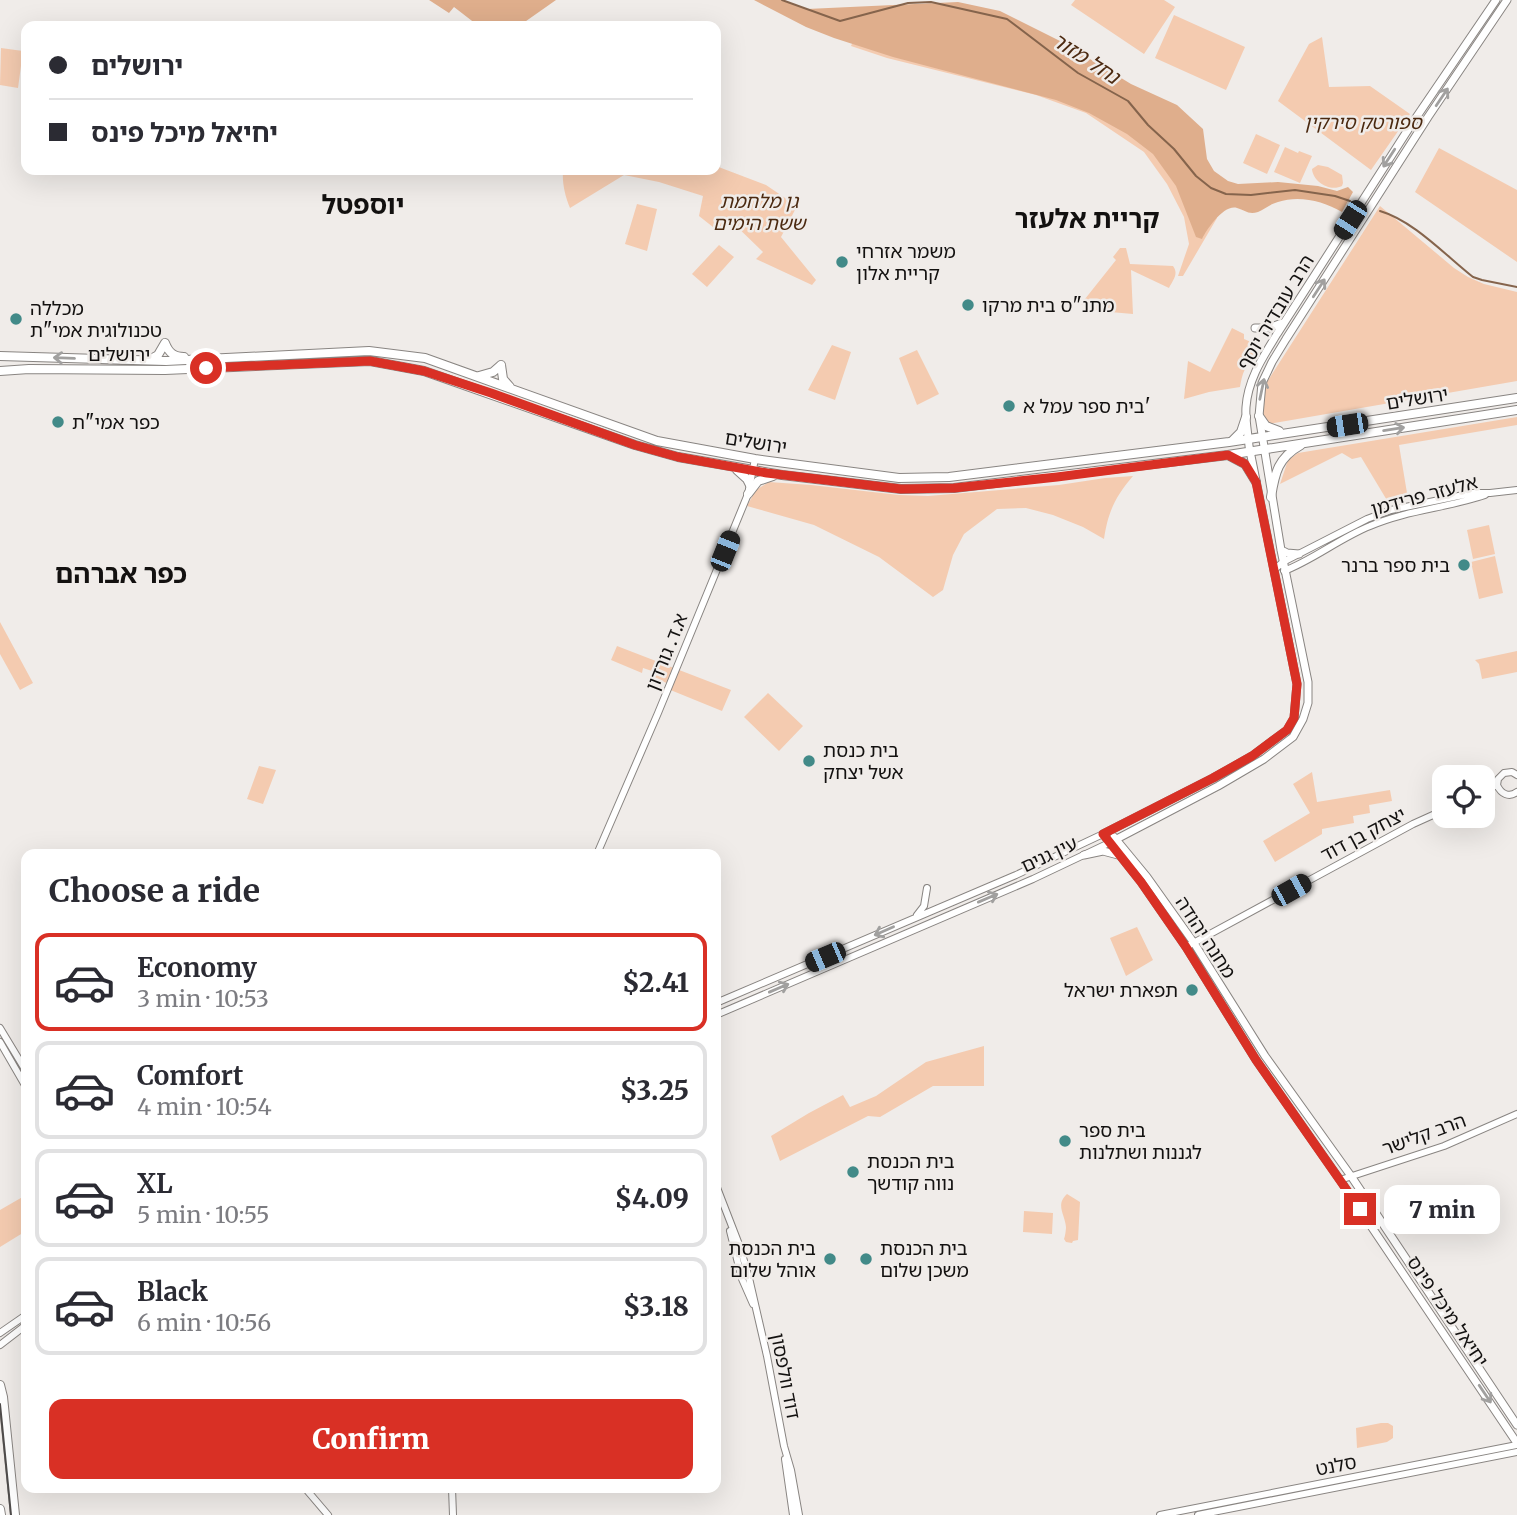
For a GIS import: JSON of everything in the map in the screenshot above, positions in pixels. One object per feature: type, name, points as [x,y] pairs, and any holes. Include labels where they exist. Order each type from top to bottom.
[{"type":"main road","name":"הרב עובדיה יוסף","points":[[1262,436],[1259,416],[1262,383],[1272,362],[1428,117],[1507,1]]},
{"type":"main road","name":"הרב עובדיה יוסף","points":[[1248,438],[1246,408],[1252,376],[1411,125],[1494,2]]},
{"type":"main road","points":[[1255,328],[1270,328],[1285,321]]},
{"type":"main road","points":[[146,361],[158,355],[164,343],[170,353],[181,357],[254,357]]},
{"type":"main road","name":"ירושלים","points":[[0,356],[146,361],[369,351],[425,358],[657,442],[755,459],[899,478],[949,477],[1230,442],[1517,398]]},
{"type":"main road","name":"ירושלים","points":[[0,371],[164,370],[370,361],[424,371],[635,445],[678,457],[752,471],[901,489],[954,488],[1057,477],[1250,452],[1517,410]]},
{"type":"main road","points":[[476,377],[493,372],[500,365],[503,379],[514,390]]},
{"type":"main road","points":[[1259,416],[1270,429],[1292,433]]},
{"type":"main road","points":[[1230,442],[1241,432],[1246,417]]},
{"type":"main road","name":"עין גנים","points":[[1112,841],[1218,786],[1272,754],[1293,737],[1303,721],[1308,703],[1308,682],[1283,562],[1262,436]]},
{"type":"main road","name":"עין גנים","points":[[1106,832],[1252,756],[1287,730],[1294,718],[1297,684],[1248,438]]},
{"type":"main road","points":[[1271,497],[1278,467],[1284,456],[1307,442]]},
{"type":"main road","points":[[1228,455],[1245,464],[1256,482]]},
{"type":"main road","points":[[735,468],[743,474],[749,489],[764,478],[782,475]]},
{"type":"main road","points":[[1281,550],[1299,554]]},
{"type":"main road","points":[[1106,832],[1112,841]]},
{"type":"main road","name":"מחנה יהודה","points":[[1112,841],[1121,857],[1190,945],[1256,1060]]},
{"type":"main road","name":"מחנה יהודה","points":[[1112,841],[1147,877],[1265,1056]]},
{"type":"main road","points":[[1084,855],[1108,851],[1121,857]]},
{"type":"main road","name":"יחיאל מיכל פינס","points":[[1265,1056],[1351,1176],[1517,1425]]},
{"type":"main road","name":"יחיאל מיכל פינס","points":[[1256,1060],[1517,1444]]},
{"type":"main road","points":[[0,1385],[15,1515]]},
{"type":"main road","points":[[0,1509],[1,1515]]},
{"type":"street","name":"א.ד. גורדון","points":[[599,849],[749,489],[755,459]]},
{"type":"street","name":"אלעזר פרידמן","points":[[1274,570],[1283,562],[1367,519],[1391,510],[1454,496],[1517,490]]},
{"type":"street","name":"אלעזר פרידמן","points":[[1285,571],[1368,526],[1392,517],[1490,493]]},
{"type":"street","points":[[1274,570],[1285,571]]},
{"type":"street","points":[[1517,775],[1513,772],[1504,773],[1498,779],[1497,785],[1505,794],[1517,792]]},
{"type":"street","name":"יצחק בן דוד","points":[[1190,945],[1432,816]]},
{"type":"street","name":"עין גנים","points":[[721,1001],[1016,875],[1106,832]]},
{"type":"street","name":"עין גנים","points":[[721,1013],[1033,879],[1112,841]]},
{"type":"street","points":[[914,918],[924,906],[927,888]]},
{"type":"street","points":[[0,1028],[21,1063]]},
{"type":"street","points":[[0,1042],[21,1078]]},
{"type":"street","name":"הרב קלישר","points":[[1340,1180],[1444,1146],[1517,1114]]},
{"type":"street","name":"דוד וולפסון","points":[[721,1199],[742,1279],[757,1313],[799,1515]]},
{"type":"street","points":[[0,1333],[21,1318]]},
{"type":"street","points":[[0,1345],[21,1329]]},
{"type":"street","name":"סלנט","points":[[1160,1515],[1517,1444]]},
{"type":"street","name":"דוד וולפסון","points":[[784,1446],[785,1471],[793,1515]]},
{"type":"street","name":"סלנט","points":[[1198,1515],[1517,1452]]},
{"type":"street","points":[[308,1493],[328,1515]]},
{"type":"street","points":[[452,1493],[453,1515]]},
{"type":"green space","points":[[1075,0],[1164,0],[1175,7],[1144,54],[1071,5]]},
{"type":"green space","points":[[1174,15],[1245,47],[1226,90],[1155,58]]},
{"type":"green space","points":[[855,37],[1030,72],[1148,139],[1217,218],[1183,276],[1178,276],[1189,244],[1184,217],[1167,184],[1144,152],[1086,113],[1036,95],[887,58],[851,46]]},
{"type":"green space","name":"ספורטק סירקין","points":[[1322,37],[1329,87],[1370,86],[1410,114],[1371,170],[1278,101],[1309,44]]},
{"type":"green space","points":[[1,48],[21,51],[18,88],[0,85]]},
{"type":"green space","points":[[1256,134],[1280,145],[1267,174],[1243,163]]},
{"type":"green space","points":[[1285,147],[1312,156],[1300,183],[1274,172]]},
{"type":"green space","points":[[1439,148],[1517,190],[1517,262],[1415,192]]},
{"type":"green space","points":[[1318,165],[1342,175],[1342,186],[1332,188],[1319,182],[1312,169]]},
{"type":"green space","name":"גן מלחמת ששת הימים","points":[[721,168],[766,185],[797,206],[781,237],[816,280],[812,285],[756,259],[763,252],[730,220],[718,231],[699,216],[703,196],[659,182],[624,175],[721,175]]},
{"type":"green space","name":"גן מלחמת ששת הימים","points":[[563,175],[624,175],[570,208]]},
{"type":"green space","points":[[637,204],[657,209],[647,251],[625,244]]},
{"type":"green space","points":[[1380,206],[1468,277],[1517,292],[1517,381],[1268,424],[1263,409],[1267,382]]},
{"type":"green space","points":[[719,245],[734,257],[707,287],[692,274]]},
{"type":"green space","points":[[1120,248],[1126,248],[1130,264],[1173,266],[1174,280],[1169,288],[1131,270],[1133,314],[1099,311],[1081,304],[1116,260],[1113,257]]},
{"type":"green space","points":[[1232,328],[1244,334],[1244,339],[1251,342],[1254,350],[1240,387],[1184,399],[1188,361],[1210,372]]},
{"type":"green space","points":[[832,345],[851,352],[835,400],[808,390]]},
{"type":"green space","points":[[917,350],[939,394],[917,405],[899,358]]},
{"type":"green space","points":[[1517,417],[1517,425],[1399,445],[1408,499],[1388,502],[1361,457],[1352,459],[1342,453],[1280,484],[1288,460],[1298,453]]},
{"type":"green space","points":[[1133,476],[1113,505],[1104,539],[1053,515],[1026,508],[997,509],[964,534],[953,555],[943,590],[933,597],[879,557],[814,525],[747,506],[756,490],[769,482],[928,496]]},
{"type":"green space","points":[[1489,525],[1495,554],[1473,559],[1467,530]]},
{"type":"green space","points":[[1495,556],[1503,593],[1479,599],[1471,562]]},
{"type":"green space","points":[[0,622],[33,683],[20,690],[0,654]]},
{"type":"green space","points":[[617,646],[731,690],[722,711],[668,689],[669,684],[652,677],[652,671],[643,668],[642,673],[611,660]]},
{"type":"green space","points":[[1517,651],[1517,672],[1482,679],[1479,664],[1475,660]]},
{"type":"green space","points":[[768,693],[803,726],[779,751],[744,717]]},
{"type":"green space","points":[[259,766],[276,770],[263,804],[247,799]]},
{"type":"green space","points":[[1312,772],[1317,802],[1390,790],[1392,801],[1369,805],[1370,813],[1353,816],[1354,823],[1322,829],[1322,834],[1275,862],[1263,841],[1310,813],[1293,784]]},
{"type":"green space","points":[[1137,927],[1153,960],[1126,976],[1110,938]]},
{"type":"green space","points":[[984,1046],[984,1086],[933,1086],[880,1117],[868,1116],[780,1161],[771,1136],[809,1113],[843,1095],[850,1107],[876,1096],[926,1062]]},
{"type":"green space","points":[[1067,1194],[1080,1202],[1078,1240],[1072,1243],[1064,1239],[1066,1227],[1061,1206]]},
{"type":"green space","points":[[21,1198],[21,1234],[0,1247],[0,1210]]},
{"type":"green space","points":[[1024,1211],[1053,1213],[1052,1234],[1023,1232]]},
{"type":"green space","points":[[1381,1423],[1393,1426],[1393,1438],[1387,1442],[1357,1448],[1356,1428]]},
{"type":"shaded area","points":[[429,0],[556,0],[526,21],[472,21],[454,7],[449,13]]},
{"type":"shaded area","points":[[754,0],[782,0],[807,9],[958,2],[1000,11],[1062,42],[1131,84],[1177,105],[1203,129],[1207,159],[1214,171],[1228,181],[1238,184],[1278,182],[1337,191],[1348,187],[1353,192],[1342,212],[1319,202],[1302,199],[1278,202],[1255,213],[1232,208],[1216,218],[1202,239],[1196,237],[1176,186],[1153,154],[1127,134],[1089,113],[1056,100],[893,57],[834,38]]},
{"type":"waterway","name":"נחל מזור","points":[[782,0],[840,21],[908,3],[931,2],[1007,19],[1078,73],[1128,101],[1196,176],[1211,188],[1226,194],[1251,195],[1295,190],[1350,201]]},
{"type":"waterway","name":"נחל מזור","points":[[1380,211],[1417,230],[1473,277],[1517,287]]},
{"type":"tram line","points":[[0,1404],[11,1515]]},
{"type":"place","name":"משמר אזרחי קריית אלון","points":[[842,262]]},
{"type":"place","name":"מתנ\"ס בית מרקו","points":[[968,305]]},
{"type":"place","name":"מכללה טכנולוגית אמי\"ת","points":[[16,319]]},
{"type":"place","name":"בית ספר עמל א'","points":[[1009,406]]},
{"type":"place","name":"כפר אמי\"ת","points":[[58,422]]},
{"type":"place","name":"בית ספר ברנר","points":[[1464,565]]},
{"type":"place","name":"בית כנסת אשל יצחק","points":[[809,761]]},
{"type":"place","name":"תפארת ישראל","points":[[1192,990]]},
{"type":"place","name":"בית ספר לגננות ושתלנות","points":[[1065,1141]]},
{"type":"place","name":"בית הכנסת נווה קודשך","points":[[853,1172]]},
{"type":"place","name":"בית הכנסת אוהל שלום","points":[[830,1259]]},
{"type":"place","name":"בית הכנסת משכן שלום","points":[[866,1259]]},
{"type":"district","name":"יוספטל","points":[[363,204]]},
{"type":"district","name":"קריית אלעזר","points":[[1087,218]]},
{"type":"district","name":"כפר אברהם","points":[[121,573]]},
{"type":"route","points":[[206,368],[370,361],[424,371],[635,445],[678,457],[767,473],[901,489],[954,488],[1228,455],[1245,464],[1256,482],[1297,684],[1294,718],[1287,730],[1252,756],[1103,834],[1141,882],[1186,947],[1256,1060],[1360,1209]]}]
